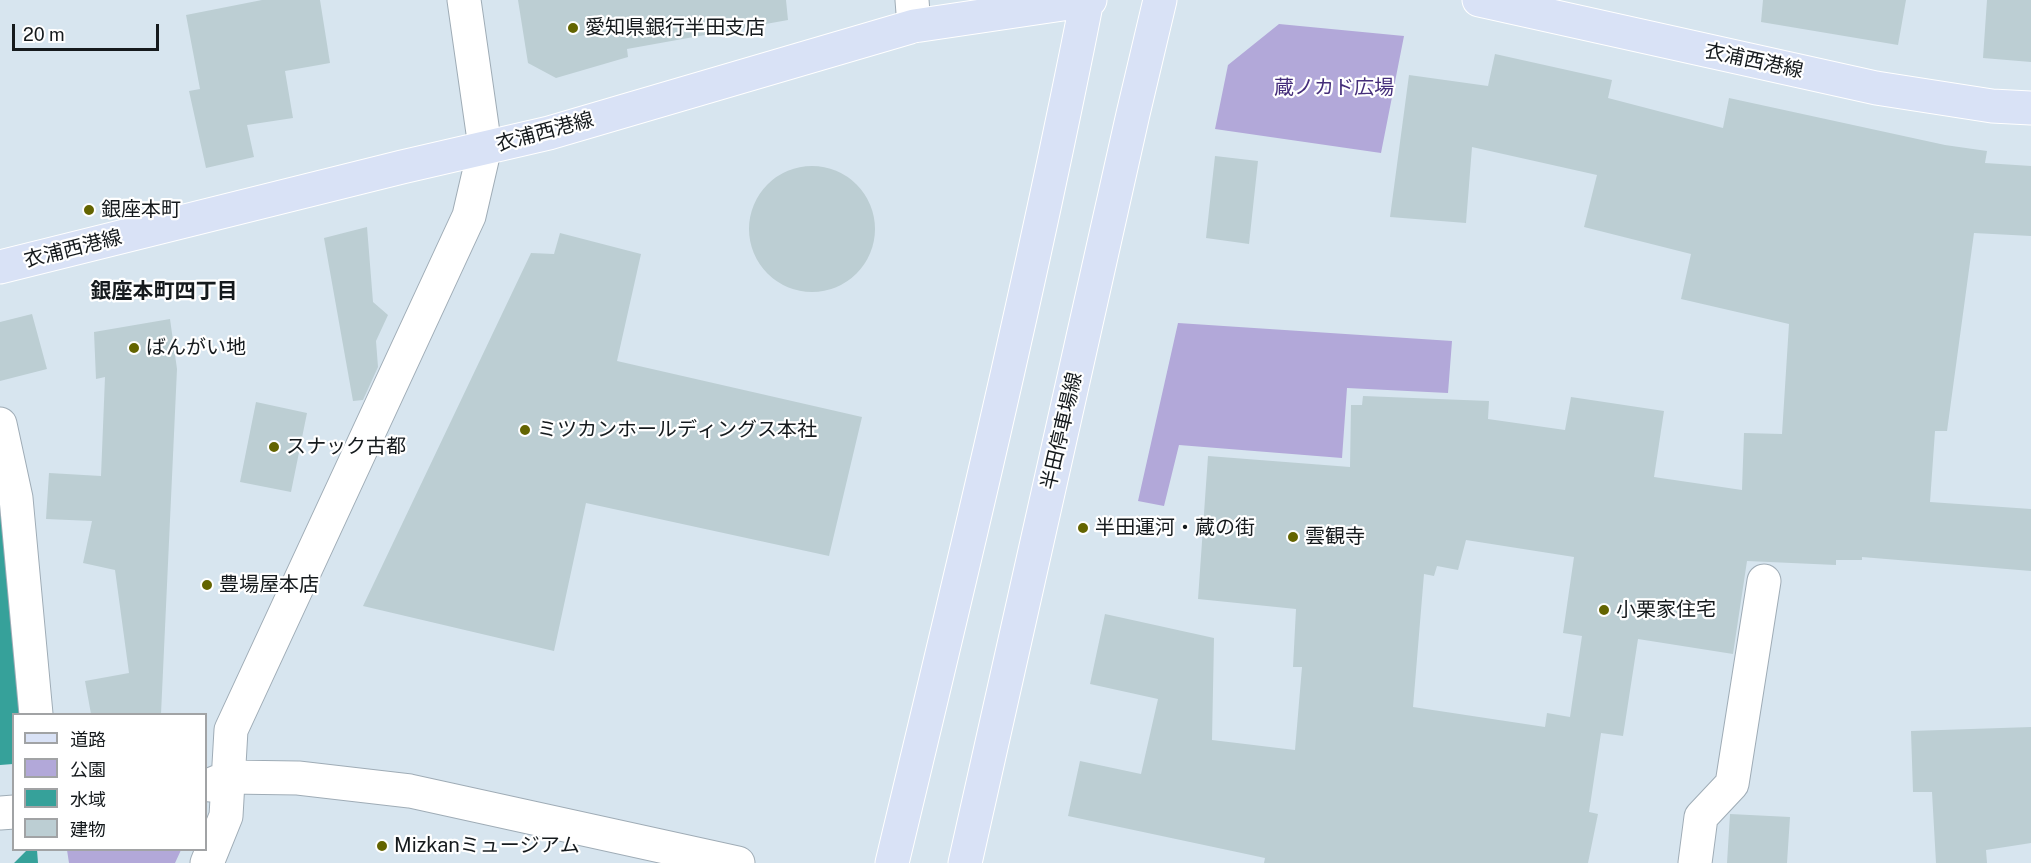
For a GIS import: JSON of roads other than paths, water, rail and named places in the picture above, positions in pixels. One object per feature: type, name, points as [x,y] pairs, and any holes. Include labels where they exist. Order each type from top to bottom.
[{"type":"main road","name":"衣浦西港線","points":[[0,267],[549,133],[913,13],[1088,0]]},
{"type":"main road","points":[[892,863],[980,498],[1088,0]]},
{"type":"main road","name":"半田停車場線","points":[[965,863],[1160,0]]},
{"type":"main road","name":"衣浦西港線","points":[[1479,0],[1876,88],[1992,106],[2031,108]]},
{"type":"street","points":[[207,863],[226,816],[217,782],[231,730],[469,216],[485,147],[464,0]]},
{"type":"street","points":[[0,424],[16,498],[36,713]]},
{"type":"street","points":[[1695,863],[1701,817],[1732,784],[1764,581]]},
{"type":"street","points":[[217,782],[298,778],[410,791],[738,863]]},
{"type":"water","points":[[0,485],[25,713],[12,713],[12,851],[37,851],[38,863],[0,863]]},
{"type":"place","name":"愛知県銀行半田支店","points":[[573,28]]},
{"type":"place","name":"銀座本町","points":[[89,210]]},
{"type":"place","name":"ばんがい地","points":[[134,348]]},
{"type":"place","name":"ミツカンホールディングス本社","points":[[525,430]]},
{"type":"place","name":"スナック古都","points":[[274,447]]},
{"type":"place","name":"半田運河・蔵の街","points":[[1083,528]]},
{"type":"place","name":"雲観寺","points":[[1293,537]]},
{"type":"place","name":"豊場屋本店","points":[[207,585]]},
{"type":"place","name":"小栗家住宅","points":[[1604,610]]},
{"type":"place","name":"Mizkanミュージアム","points":[[382,846]]},
{"type":"district","name":"銀座本町四丁目","points":[[164,292]]},
{"type":"park label","name":"蔵ノカド広場","points":[[1334,88]]}]
